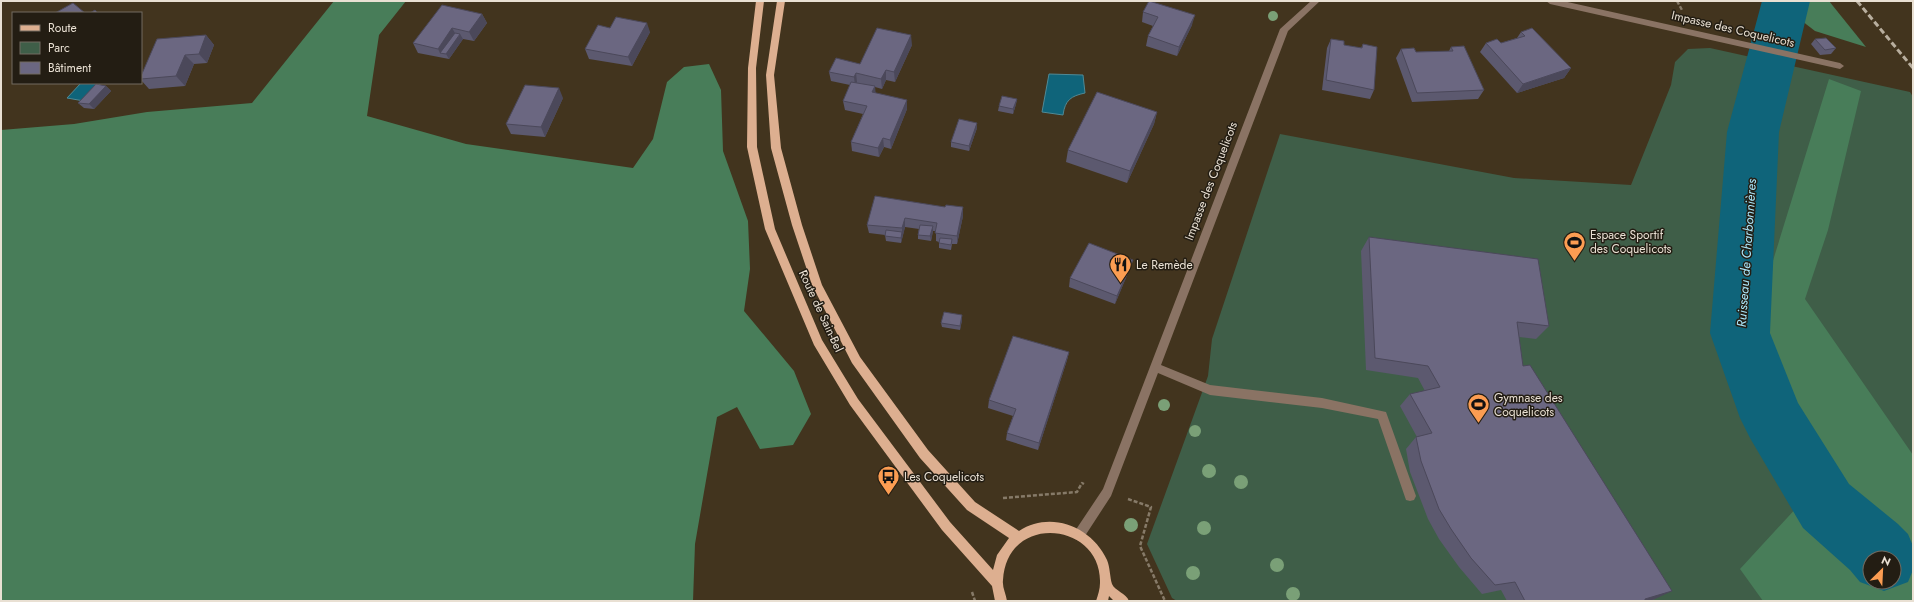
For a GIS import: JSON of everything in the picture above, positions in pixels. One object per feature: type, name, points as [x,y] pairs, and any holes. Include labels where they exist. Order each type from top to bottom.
[{"type":"main road","name":"Route de Sain-Bel","points":[[760,1],[752,68],[752,147],[770,229],[818,342],[854,402],[946,526],[996,582]]},
{"type":"main road","name":"Route de Sain-Bel","points":[[781,1],[770,75],[776,148],[797,226],[817,285],[856,360],[924,454],[971,506],[1017,536]]},
{"type":"main road","points":[[1001,601],[996,582],[998,564],[1006,549],[1017,536],[1028,530],[1041,527],[1054,527],[1079,535],[1090,544],[1100,557],[1105,571],[1106,586],[1102,601]]},
{"type":"main road","points":[[1106,586],[1123,601]]},
{"type":"street","name":"Impasse des Coquelicots","points":[[1079,535],[1107,492],[1284,28],[1316,1]]},
{"type":"street","name":"Impasse des Coquelicots","points":[[1552,1],[1840,66]]},
{"type":"street","points":[[1154,367],[1210,390],[1322,403],[1382,415],[1410,496]]},
{"type":"path","points":[[1677,1],[1683,11]]},
{"type":"path","points":[[1000,497],[1007,499],[1077,492],[1082,483],[1087,485]]},
{"type":"path","points":[[1126,498],[1151,507],[1140,546],[1165,601]]},
{"type":"green space","points":[[334,1],[406,1],[379,35],[367,116],[466,144],[633,168],[653,139],[667,82],[684,67],[709,64],[721,90],[723,151],[748,221],[750,269],[744,311],[794,371],[811,414],[793,445],[760,449],[737,407],[717,417],[695,544],[693,601],[1,601],[1,130],[74,124],[147,112],[252,103]]},
{"type":"green space","points":[[1776,1],[1829,1],[1866,47],[1815,31]]},
{"type":"green space","name":"Espace Sportif des Coquelicots","points":[[1710,48],[1910,92],[1913,97],[1913,601],[1177,601],[1172,598],[1147,544],[1208,376],[1212,339],[1280,134],[1514,178],[1631,185],[1671,85],[1675,62],[1688,49]]},
{"type":"green space","points":[[1829,79],[1861,91],[1828,230],[1805,299],[1913,455],[1913,601],[1763,601],[1740,569],[1799,505],[1772,458],[1716,318],[1763,293]]},
{"type":"water","points":[[1049,74],[1083,75],[1085,93],[1072,97],[1067,102],[1063,115],[1042,112]]},
{"type":"water","points":[[80,84],[100,84],[84,101],[67,98]]},
{"type":"building","points":[[1149,1],[1195,15],[1179,47],[1148,36],[1158,17],[1143,12]]},
{"type":"building","points":[[73,3],[84,12],[57,12]]},
{"type":"building","points":[[442,5],[482,14],[469,32],[452,28],[438,49],[413,43]]},
{"type":"building","points":[[616,17],[647,23],[628,57],[585,49],[598,25],[610,28]]},
{"type":"building","points":[[877,28],[911,35],[894,72],[886,70],[881,79],[856,73],[854,77],[829,72],[836,58],[860,64]]},
{"type":"building","points":[[1532,28],[1571,68],[1523,84],[1486,43],[1497,39],[1501,43],[1525,36],[1521,32]]},
{"type":"building","points":[[455,33],[460,34],[446,54],[440,53]]},
{"type":"building","points":[[206,35],[199,54],[185,55],[176,76],[142,79],[142,74],[157,39]]},
{"type":"building","points":[[1826,38],[1836,48],[1825,50],[1815,39]]},
{"type":"building","points":[[1331,39],[1344,41],[1344,45],[1362,48],[1363,44],[1377,47],[1374,90],[1326,80]]},
{"type":"building","points":[[1464,46],[1484,90],[1417,93],[1401,49],[1414,48],[1416,52],[1453,51],[1451,47]]},
{"type":"building","points":[[851,82],[875,86],[872,92],[907,100],[890,140],[883,138],[878,148],[851,142],[867,106],[843,101]]},
{"type":"building","points":[[96,84],[106,86],[89,104],[78,103]]},
{"type":"building","points":[[525,85],[559,88],[541,127],[506,124]]},
{"type":"building","points":[[1097,92],[1157,112],[1130,171],[1068,150]]},
{"type":"building","points":[[1002,96],[1017,99],[1013,109],[999,106]]},
{"type":"building","points":[[959,119],[977,123],[969,146],[951,142]]},
{"type":"building","points":[[875,196],[945,207],[946,205],[963,207],[957,236],[935,233],[937,223],[905,218],[902,228],[867,225]]},
{"type":"building","points":[[920,225],[933,226],[930,236],[918,235]]},
{"type":"building","points":[[886,230],[902,232],[901,238],[885,236]]},
{"type":"building","name":"Gymnase des Coquelicots","points":[[1369,237],[1538,259],[1549,326],[1517,322],[1523,366],[1530,365],[1672,591],[1645,599],[1645,601],[1525,601],[1515,582],[1495,585],[1471,558],[1439,509],[1421,461],[1416,437],[1432,433],[1410,394],[1440,387],[1428,366],[1375,358]]},
{"type":"building","points":[[940,238],[952,239],[951,245],[939,243]]},
{"type":"building","points":[[1089,243],[1133,260],[1117,296],[1070,278]]},
{"type":"building","points":[[944,312],[962,315],[960,326],[941,323]]},
{"type":"building","points":[[1013,336],[1069,352],[1039,443],[1007,433],[1016,409],[989,400]]},
{"type":"waterway","name":"Ruisseau de Charbonnières","points":[[1786,1],[1753,132],[1740,333],[1772,418],[1826,506],[1877,550]]},
{"type":"railway","points":[[1857,1],[1913,68]]},
{"type":"place","name":"Espace Sportif des Coquelicots","points":[[1575,262]]},
{"type":"place","name":"Le Remède","points":[[1121,284]]},
{"type":"place","name":"Gymnase des Coquelicots","points":[[1479,424]]},
{"type":"place","name":"Les Coquelicots","points":[[888,496]]}]
